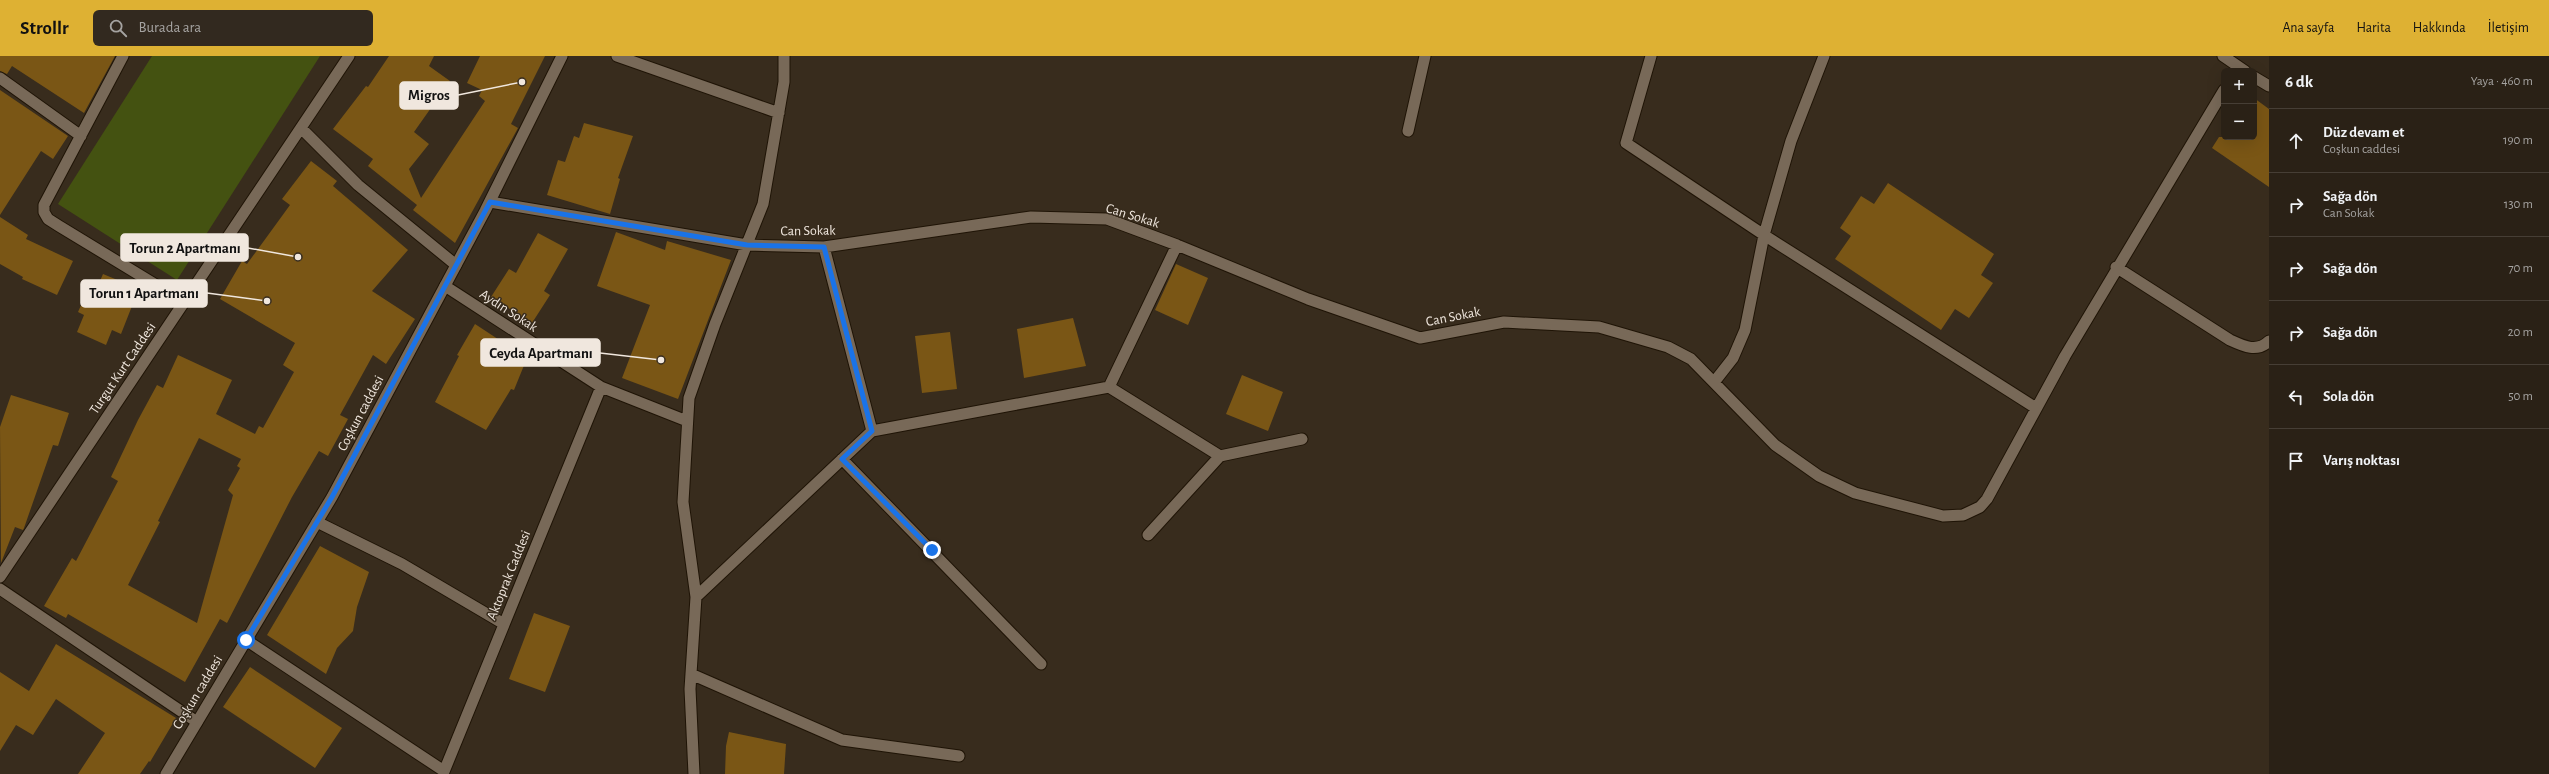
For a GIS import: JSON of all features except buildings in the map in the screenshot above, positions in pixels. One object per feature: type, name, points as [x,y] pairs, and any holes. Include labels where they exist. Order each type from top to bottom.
[{"type":"street","points":[[123,56],[44,205],[44,212],[48,219],[184,302]]},
{"type":"street","name":"Turgut Kurt Caddesi","points":[[0,577],[349,56]]},
{"type":"street","name":"Coşkun caddesi","points":[[167,773],[317,522],[490,202],[562,56]]},
{"type":"street","points":[[617,56],[779,113]]},
{"type":"street","points":[[694,774],[691,674],[696,597],[683,502],[689,398],[763,204],[784,82],[784,56]]},
{"type":"street","points":[[1408,131],[1425,56]]},
{"type":"street","points":[[1651,56],[1626,143],[1764,235],[2036,408]]},
{"type":"street","points":[[1715,381],[1733,358],[1745,330],[1764,235],[1790,141],[1824,56]]},
{"type":"street","points":[[2223,56],[2238,68]]},
{"type":"street","points":[[0,78],[81,136]]},
{"type":"street","points":[[2257,79],[2269,86]]},
{"type":"street","name":"Can Sokak","points":[[490,202],[747,245],[824,247],[1031,217],[1107,219],[1177,245],[1308,299],[1420,338],[1504,322],[1599,327],[1668,347],[1691,359],[1715,381],[1775,445],[1819,476],[1855,492],[1943,516],[1963,515],[1980,507],[1987,499],[2036,408],[2116,267],[2221,95]]},
{"type":"street","points":[[301,128],[358,185],[456,265]]},
{"type":"street","points":[[1109,387],[1177,245]]},
{"type":"street","points":[[824,247],[872,431]]},
{"type":"street","points":[[2116,267],[2230,340],[2248,348],[2268,344]]},
{"type":"street","name":"Aydın Sokak","points":[[445,286],[601,387],[687,421]]},
{"type":"street","name":"Aktoprak Caddesi","points":[[443,773],[601,387]]},
{"type":"street","points":[[696,597],[872,431],[1109,387],[1220,456]]},
{"type":"street","points":[[1148,535],[1220,456],[1302,439]]},
{"type":"street","points":[[842,459],[1041,664]]},
{"type":"street","points":[[317,522],[402,564],[504,624]]},
{"type":"street","points":[[0,589],[197,722]]},
{"type":"street","points":[[246,640],[443,773]]},
{"type":"street","points":[[691,674],[842,740],[959,756]]},
{"type":"green space","points":[[152,56],[320,56],[177,280],[58,204]]},
{"type":"place","name":"Migros","points":[[522,82]]},
{"type":"place","name":"Torun 2 Apartmanı","points":[[298,257]]},
{"type":"place","name":"Torun 1 Apartmanı","points":[[267,301]]},
{"type":"place","name":"Ceyda Apartmanı","points":[[661,360]]},
{"type":"route","points":[[246,640],[332,497],[490,202],[747,245],[824,247],[872,431],[842,459],[932,550]]}]
